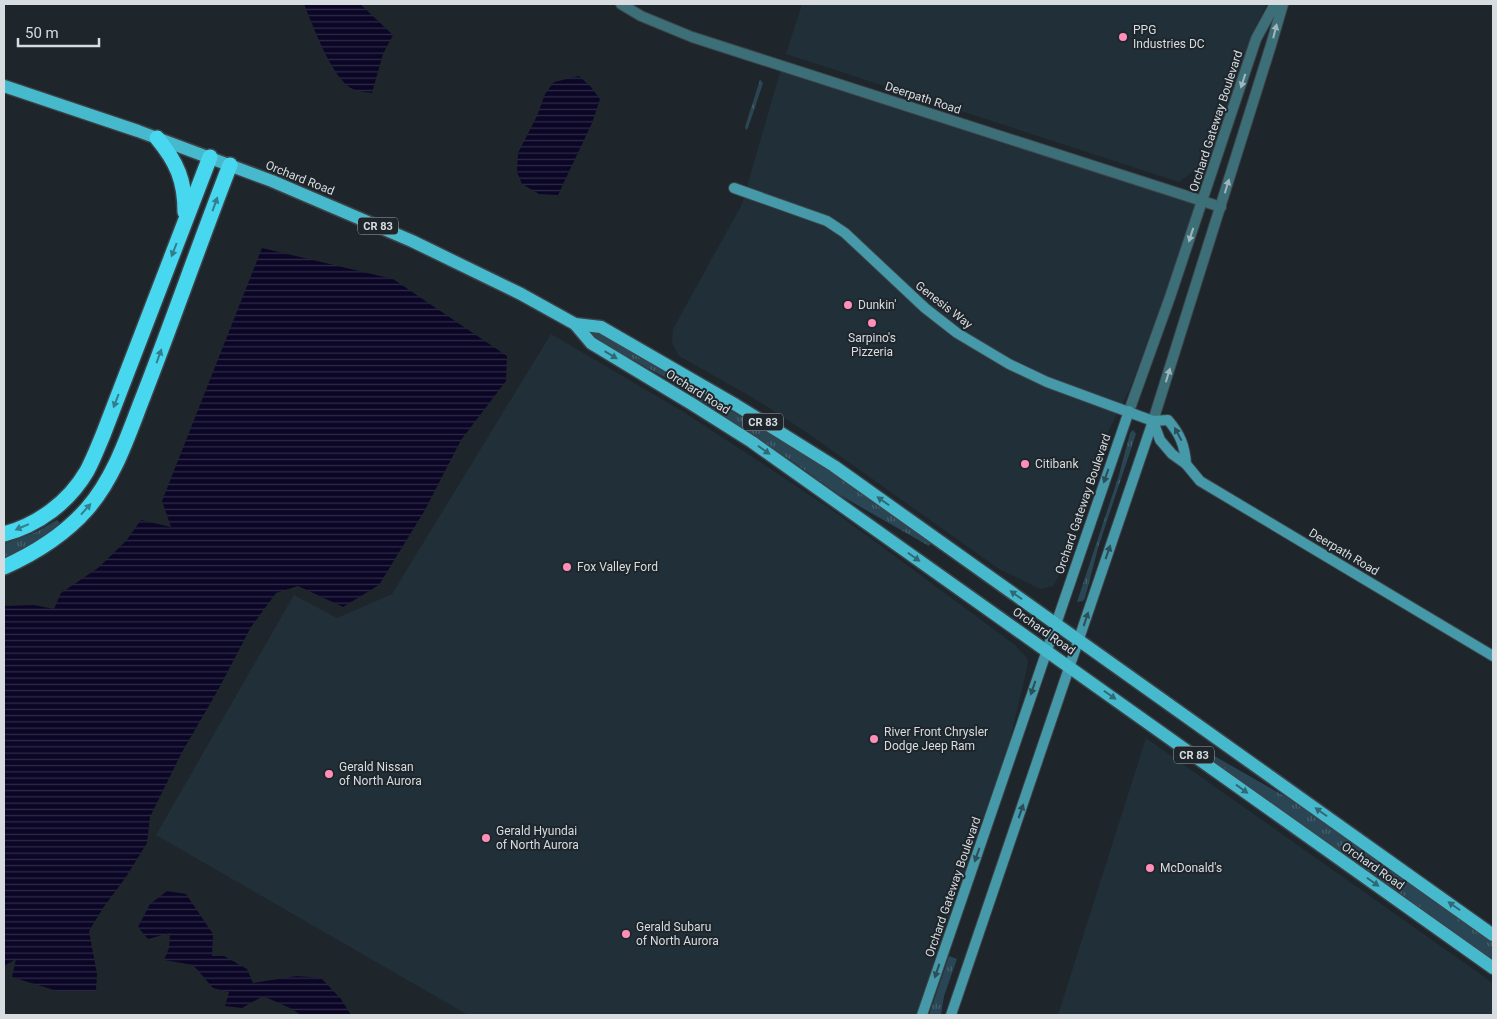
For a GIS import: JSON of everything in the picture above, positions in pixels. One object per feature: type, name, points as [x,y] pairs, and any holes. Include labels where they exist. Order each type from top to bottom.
[{"type":"highway","points":[[157,138],[168,151],[183,183],[185,220]]},
{"type":"highway","points":[[4,534],[34,522],[51,512],[69,495],[87,471],[103,435],[210,157]]},
{"type":"highway","points":[[4,567],[54,539],[87,509],[114,468],[152,375],[230,165]]},
{"type":"main road","name":"Orchard Road","points":[[4,86],[210,157],[315,198],[521,294],[574,324],[590,343],[752,442],[1493,968]]},
{"type":"main road","name":"Orchard Road","points":[[574,324],[601,327],[744,410],[834,466],[1493,935]]},
{"type":"street","name":"Deerpath Road","points":[[622,4],[641,16],[692,37],[1221,207]]},
{"type":"street","name":"Orchard Gateway Boulevard","points":[[922,1015],[1046,650],[1165,313],[1256,39],[1275,4]]},
{"type":"street","points":[[951,1015],[1153,421],[1283,4]]},
{"type":"street","name":"Genesis Way","points":[[734,188],[827,221],[845,233],[926,308],[957,333],[1008,364],[1047,382],[1153,421]]},
{"type":"street","name":"Deerpath Road","points":[[1186,464],[1185,449],[1168,420],[1153,421],[1160,440],[1172,454],[1186,464],[1200,481],[1493,656]]},
{"type":"shaded area","points":[[304,4],[360,4],[393,35],[383,54],[372,93],[349,87],[335,71]]},
{"type":"shaded area","points":[[802,4],[1267,4],[1247,49],[1214,156],[1179,182],[786,54]]},
{"type":"shaded area","points":[[781,69],[1199,204],[1130,389],[1110,428],[1058,578],[1053,586],[1040,589],[999,569],[809,434],[755,399],[679,356],[672,343],[673,329],[742,204]]},
{"type":"shaded area","points":[[579,76],[600,99],[592,123],[558,195],[539,194],[522,184],[517,172],[518,153],[537,116],[545,94],[554,82]]},
{"type":"shaded area","points":[[262,248],[393,279],[507,356],[506,381],[461,440],[425,510],[379,585],[343,607],[298,586],[276,593],[251,627],[218,690],[181,754],[150,817],[147,843],[89,931],[97,974],[96,991],[57,991],[12,977],[16,959],[4,966],[4,606],[34,605],[54,609],[61,593],[98,568],[126,541],[141,520],[171,527],[162,501]]},
{"type":"shaded area","points":[[551,334],[682,411],[835,512],[1015,645],[1028,659],[1010,740],[916,1015],[468,1015],[156,835],[294,595],[337,618],[392,594]]},
{"type":"shaded area","points":[[1146,738],[1493,983],[1493,1015],[1058,1015]]},
{"type":"shaded area","points":[[167,891],[186,894],[213,934],[212,956],[224,956],[247,969],[253,983],[297,976],[321,978],[341,999],[351,1015],[301,1015],[263,996],[242,1008],[225,1006],[229,992],[213,988],[193,965],[164,960],[169,948],[170,933],[148,939],[138,927],[150,904]]},
{"type":"green space","points":[[760,80],[763,83],[746,130],[745,127]]},
{"type":"green space","points":[[591,329],[685,383],[832,472],[931,543],[929,546],[838,494],[795,463],[666,378],[588,335]]},
{"type":"green space","points":[[1133,430],[1136,434],[1098,548],[1085,598],[1083,601],[1077,602],[1119,475],[1130,433]]},
{"type":"green space","points":[[57,520],[60,523],[47,533],[4,558],[4,544],[36,532]]},
{"type":"green space","points":[[1202,749],[1300,805],[1493,943],[1493,960],[1200,752]]},
{"type":"green space","points":[[949,956],[957,959],[944,996],[941,1015],[929,1015]]},
{"type":"place","name":"PPG Industries DC","points":[[1123,37]]},
{"type":"place","name":"Dunkin'","points":[[848,305]]},
{"type":"place","name":"Sarpino's Pizzeria","points":[[872,323]]},
{"type":"place","name":"Citibank","points":[[1025,464]]},
{"type":"place","name":"Fox Valley Ford","points":[[567,567]]},
{"type":"place","name":"River Front Chrysler Dodge Jeep Ram","points":[[874,739]]},
{"type":"place","name":"Gerald Nissan of North Aurora","points":[[329,774]]},
{"type":"place","name":"Gerald Hyundai of North Aurora","points":[[486,838]]},
{"type":"place","name":"McDonald's","points":[[1150,868]]},
{"type":"place","name":"Gerald Subaru of North Aurora","points":[[626,934]]}]
